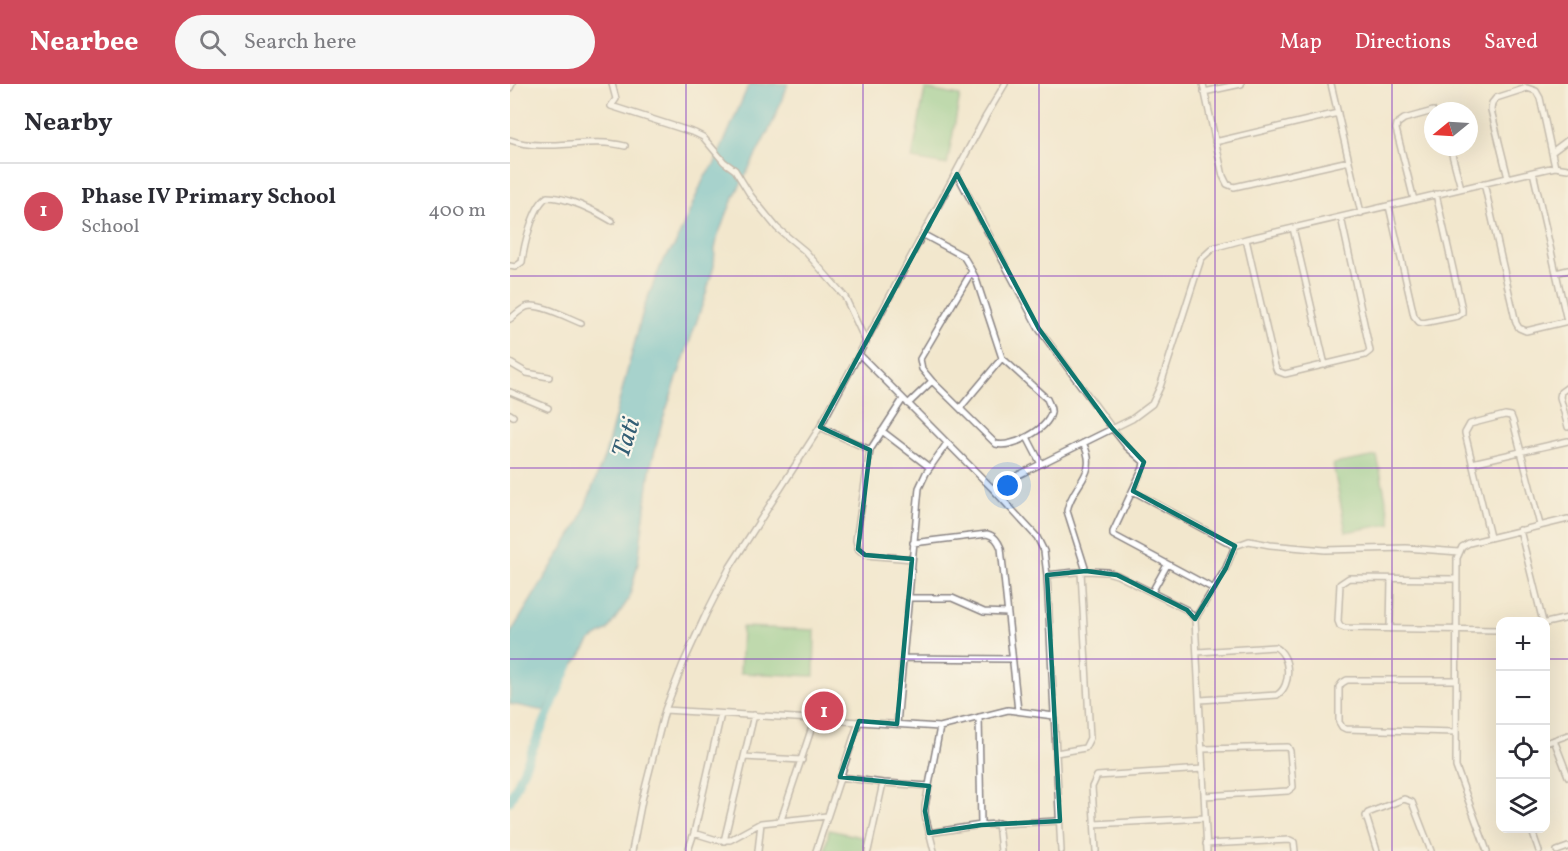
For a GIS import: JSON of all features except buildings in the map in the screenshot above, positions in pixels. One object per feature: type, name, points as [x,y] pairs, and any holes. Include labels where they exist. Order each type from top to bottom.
[{"type":"street","points":[[510,88],[512,84]]},
{"type":"street","points":[[612,84],[616,99],[611,105],[700,135],[724,162],[733,167],[744,181],[751,196],[777,228],[805,251],[845,297],[866,342]]},
{"type":"street","points":[[632,851],[642,800],[665,710],[683,664],[721,584],[820,427],[1005,84]]},
{"type":"street","points":[[1203,84],[1223,176],[1227,184],[1234,187],[1349,161]]},
{"type":"street","points":[[1204,92],[1241,84]]},
{"type":"street","points":[[1331,84],[1361,213]]},
{"type":"street","points":[[1508,178],[1491,110],[1492,103],[1496,98],[1527,88],[1539,94],[1555,167]]},
{"type":"street","points":[[1215,142],[1338,113]]},
{"type":"street","points":[[1414,200],[1396,129],[1397,124],[1404,119],[1424,113]]},
{"type":"street","points":[[510,140],[535,144],[600,141],[625,146]]},
{"type":"street","points":[[1552,152],[1568,140]]},
{"type":"street","points":[[1452,156],[1461,188]]},
{"type":"street","points":[[992,488],[1132,419],[1152,404],[1160,387],[1201,259],[1213,248],[1555,167],[1568,169]]},
{"type":"street","points":[[1484,183],[1515,323],[1519,328],[1527,331],[1567,321],[1533,172]]},
{"type":"street","points":[[957,174],[1039,329],[1112,428],[1127,447],[1144,462],[1113,535],[1214,589]]},
{"type":"street","points":[[1389,206],[1414,316],[1423,323],[1458,316],[1462,309],[1436,194]]},
{"type":"street","points":[[510,266],[515,267],[522,262],[525,242],[540,203],[547,197],[585,208],[612,221]]},
{"type":"street","points":[[1246,239],[1277,371],[1285,374],[1365,355],[1370,351],[1341,217]]},
{"type":"street","points":[[1293,228],[1325,364]]},
{"type":"street","points":[[924,235],[963,256],[972,271],[1002,358],[1047,399],[1051,407],[1051,414],[1028,439],[1002,445],[996,444],[922,369],[920,359],[972,271]]},
{"type":"street","points":[[1556,273],[1568,270]]},
{"type":"street","points":[[510,319],[525,307],[531,306],[580,323]]},
{"type":"street","points":[[860,354],[992,488],[1037,537],[1044,551],[1062,851]]},
{"type":"street","points":[[961,407],[1002,358]]},
{"type":"street","points":[[510,363],[527,373],[549,376]]},
{"type":"street","points":[[908,404],[932,381]]},
{"type":"street","points":[[1568,387],[1561,392],[1560,397],[1568,428]]},
{"type":"street","points":[[510,392],[548,408]]},
{"type":"street","points":[[903,399],[870,450],[856,540],[858,549],[865,555],[912,559]]},
{"type":"street","points":[[1490,537],[1465,434],[1470,424],[1505,415],[1511,416],[1514,421],[1540,525]]},
{"type":"street","points":[[820,427],[870,450]]},
{"type":"street","points":[[882,431],[929,467]]},
{"type":"street","points":[[1028,439],[1041,464]]},
{"type":"street","points":[[1472,463],[1568,441]]},
{"type":"street","points":[[897,724],[919,488],[929,467],[947,443]]},
{"type":"street","points":[[1056,753],[1085,748],[1090,738],[1084,571],[1066,511],[1089,464],[1088,453],[1083,443]]},
{"type":"street","points":[[1133,491],[1235,546],[1253,541],[1270,545],[1325,550],[1406,548],[1459,552]]},
{"type":"street","points":[[1487,851],[1458,776],[1455,756],[1455,629],[1459,552],[1469,543],[1540,525],[1567,521]]},
{"type":"street","points":[[1520,530],[1543,617]]},
{"type":"street","points":[[913,543],[992,535],[999,542],[1018,711]]},
{"type":"street","points":[[1195,619],[1226,568],[1235,546]]},
{"type":"street","points":[[1152,592],[1167,565]]},
{"type":"street","points":[[1047,575],[1084,571],[1117,575],[1187,610],[1195,619],[1198,652],[1207,848],[1290,840],[1294,842],[1295,851]]},
{"type":"street","points":[[1456,579],[1349,579],[1343,581],[1340,585],[1338,621],[1340,626],[1345,628],[1496,630]]},
{"type":"street","points":[[1390,628],[1391,579]]},
{"type":"street","points":[[908,598],[952,598],[984,612],[1007,613]]},
{"type":"street","points":[[1550,621],[1568,618]]},
{"type":"street","points":[[1198,652],[1275,647],[1282,650],[1286,657],[1287,685],[1283,692],[1277,695],[1200,700]]},
{"type":"street","points":[[903,658],[1011,659]]},
{"type":"street","points":[[1455,732],[1346,729],[1339,722],[1339,687],[1347,680],[1456,680]]},
{"type":"street","points":[[665,710],[940,727],[1004,711],[1054,716]]},
{"type":"street","points":[[688,851],[721,714]]},
{"type":"street","points":[[724,841],[753,715]]},
{"type":"street","points":[[979,717],[981,825]]},
{"type":"street","points":[[781,820],[815,718]]},
{"type":"street","points":[[816,851],[859,721]]},
{"type":"street","points":[[934,851],[925,811],[940,727]]},
{"type":"street","points":[[1550,741],[1568,735]]},
{"type":"street","points":[[1554,740],[1568,776]]},
{"type":"street","points":[[1203,749],[1288,747],[1293,787],[1288,791],[1204,796]]},
{"type":"street","points":[[744,757],[802,760]]},
{"type":"street","points":[[1096,851],[1092,786],[1097,776],[1203,768]]},
{"type":"street","points":[[840,777],[929,786]]},
{"type":"street","points":[[868,851],[883,783]]},
{"type":"street","points":[[1377,851],[1366,816],[1368,813],[1404,799],[1412,802],[1431,851]]},
{"type":"street","points":[[694,833],[724,841],[736,838],[761,823],[826,816]]},
{"type":"street","points":[[1094,824],[1205,818]]},
{"type":"street","points":[[929,833],[981,825],[1060,821]]},
{"type":"street","points":[[758,851],[761,823]]},
{"type":"street","points":[[998,824],[1001,851]]},
{"type":"street","points":[[1533,833],[1539,851]]},
{"type":"street","points":[[1557,851],[1568,847]]},
{"type":"highlighted area","points":[[957,174],[1039,329],[1112,428],[1144,462],[1133,491],[1235,546],[1226,568],[1195,619],[1187,610],[1117,575],[1086,571],[1047,575],[1060,821],[981,825],[929,833],[925,811],[929,786],[840,777],[859,721],[897,724],[912,559],[865,555],[858,549],[870,450],[820,427]]},
{"type":"green space","points":[[925,89],[960,96],[947,165],[912,159]]},
{"type":"green space","points":[[1377,456],[1391,524],[1346,532],[1333,464]]},
{"type":"green space","points":[[742,627],[815,630],[814,676],[740,673]]},
{"type":"green space","points":[[829,830],[866,838],[863,851],[825,851]]},
{"type":"water","points":[[749,84],[788,84],[773,122],[733,199],[718,235],[714,266],[662,422],[650,470],[638,563],[629,599],[607,631],[591,640],[578,660],[557,684],[544,711],[510,704],[510,634],[579,522],[605,455],[644,307],[662,262],[675,245],[704,178],[715,163]]},
{"type":"waterway","name":"Tati","points":[[510,801],[570,663]]},
{"type":"place","name":"Phase IV Primary School","points":[[824,711]]}]
